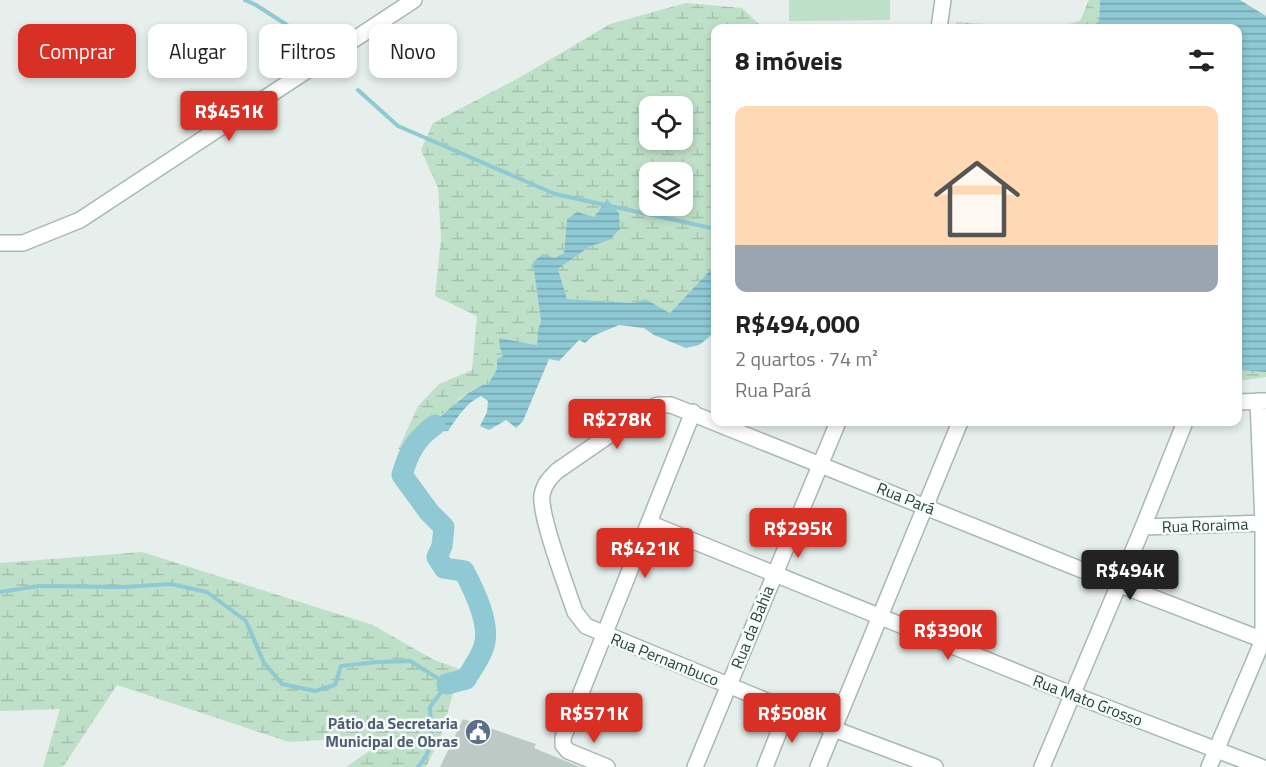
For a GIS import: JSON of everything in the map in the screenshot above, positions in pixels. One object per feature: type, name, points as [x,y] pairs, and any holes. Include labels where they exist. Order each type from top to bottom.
[{"type":"street","points":[[0,243],[23,243],[80,220],[414,0]]},
{"type":"street","points":[[940,24],[943,0]]},
{"type":"street","points":[[1209,767],[1264,641],[1262,401],[1242,402]]},
{"type":"street","name":"Rua Pará","points":[[557,471],[652,407],[671,405],[711,419]]},
{"type":"street","points":[[607,767],[568,751],[563,745],[563,738],[693,412]]},
{"type":"street","name":"Rua Pará","points":[[727,426],[1119,585],[1264,641]]},
{"type":"street","name":"Rua da Bahia","points":[[695,767],[836,426]]},
{"type":"street","points":[[818,767],[958,426]]},
{"type":"street","points":[[1042,767],[1183,426]]},
{"type":"street","name":"Rua Pernambuco","points":[[557,471],[548,480],[544,489],[542,508],[575,612],[586,626],[834,729],[935,767]]},
{"type":"street","name":"Rua Mato Grosso","points":[[649,523],[1072,694],[1261,767]]},
{"type":"street","name":"Rua Roraima","points":[[1143,527],[1264,523]]},
{"type":"street","points":[[765,767],[788,709]]},
{"type":"green space","points":[[789,0],[890,0],[890,20],[789,21]]},
{"type":"green space","points":[[1089,0],[1100,0],[1099,21],[1095,24],[1069,24],[1080,21]]},
{"type":"green space","points":[[686,3],[742,8],[759,24],[711,24],[711,269],[670,313],[645,299],[634,303],[567,299],[558,269],[589,247],[609,240],[607,199],[594,217],[567,219],[564,253],[554,258],[536,285],[541,322],[537,345],[507,340],[500,348],[503,356],[497,359],[497,369],[488,384],[473,389],[459,399],[429,424],[410,444],[398,450],[418,406],[439,384],[472,370],[477,316],[435,296],[441,239],[438,188],[421,150],[433,123],[524,75],[610,24]]},
{"type":"green space","points":[[956,22],[985,24],[956,24]]},
{"type":"green space","points":[[1242,370],[1266,372],[1266,377],[1242,380]]},
{"type":"green space","points":[[142,552],[373,625],[434,660],[460,669],[441,736],[426,767],[346,767],[391,736],[289,742],[117,685],[63,767],[43,767],[60,709],[0,711],[0,563]]},
{"type":"water","points":[[1100,0],[1240,0],[1266,16],[1266,372],[1242,370],[1242,24],[1095,24],[1099,21]]},
{"type":"water","points":[[607,199],[619,213],[620,229],[609,240],[589,247],[558,269],[567,299],[634,303],[645,299],[670,313],[711,269],[711,334],[708,338],[699,345],[686,348],[654,335],[644,328],[619,325],[593,336],[585,343],[579,340],[559,361],[549,359],[523,421],[516,428],[506,420],[489,430],[480,426],[487,412],[488,401],[481,396],[466,407],[448,431],[437,431],[421,446],[410,444],[467,394],[488,384],[497,369],[497,359],[503,356],[499,338],[537,345],[541,322],[533,262],[543,254],[554,258],[564,253],[567,219],[577,212],[594,217]]},
{"type":"building","name":"Pátio da Secretaria Municipal de Obras","points":[[463,719],[536,744],[534,748],[580,767],[440,767]]},
{"type":"waterway","points":[[245,0],[285,24]]},
{"type":"waterway","points":[[358,90],[398,126],[555,194],[711,228]]},
{"type":"waterway","points":[[435,425],[413,447],[402,475],[429,512],[444,527],[442,546],[437,557],[444,568],[464,571],[480,607],[486,637],[479,659],[466,679],[447,684]]},
{"type":"waterway","points":[[0,592],[39,586],[124,587],[171,584],[207,592],[246,621],[264,663],[282,684],[315,691],[335,685],[341,666],[410,661],[447,684],[430,707],[432,739],[428,752],[418,767]]},
{"type":"place","name":"Pátio da Secretaria Municipal de Obras","points":[[478,732]]}]
